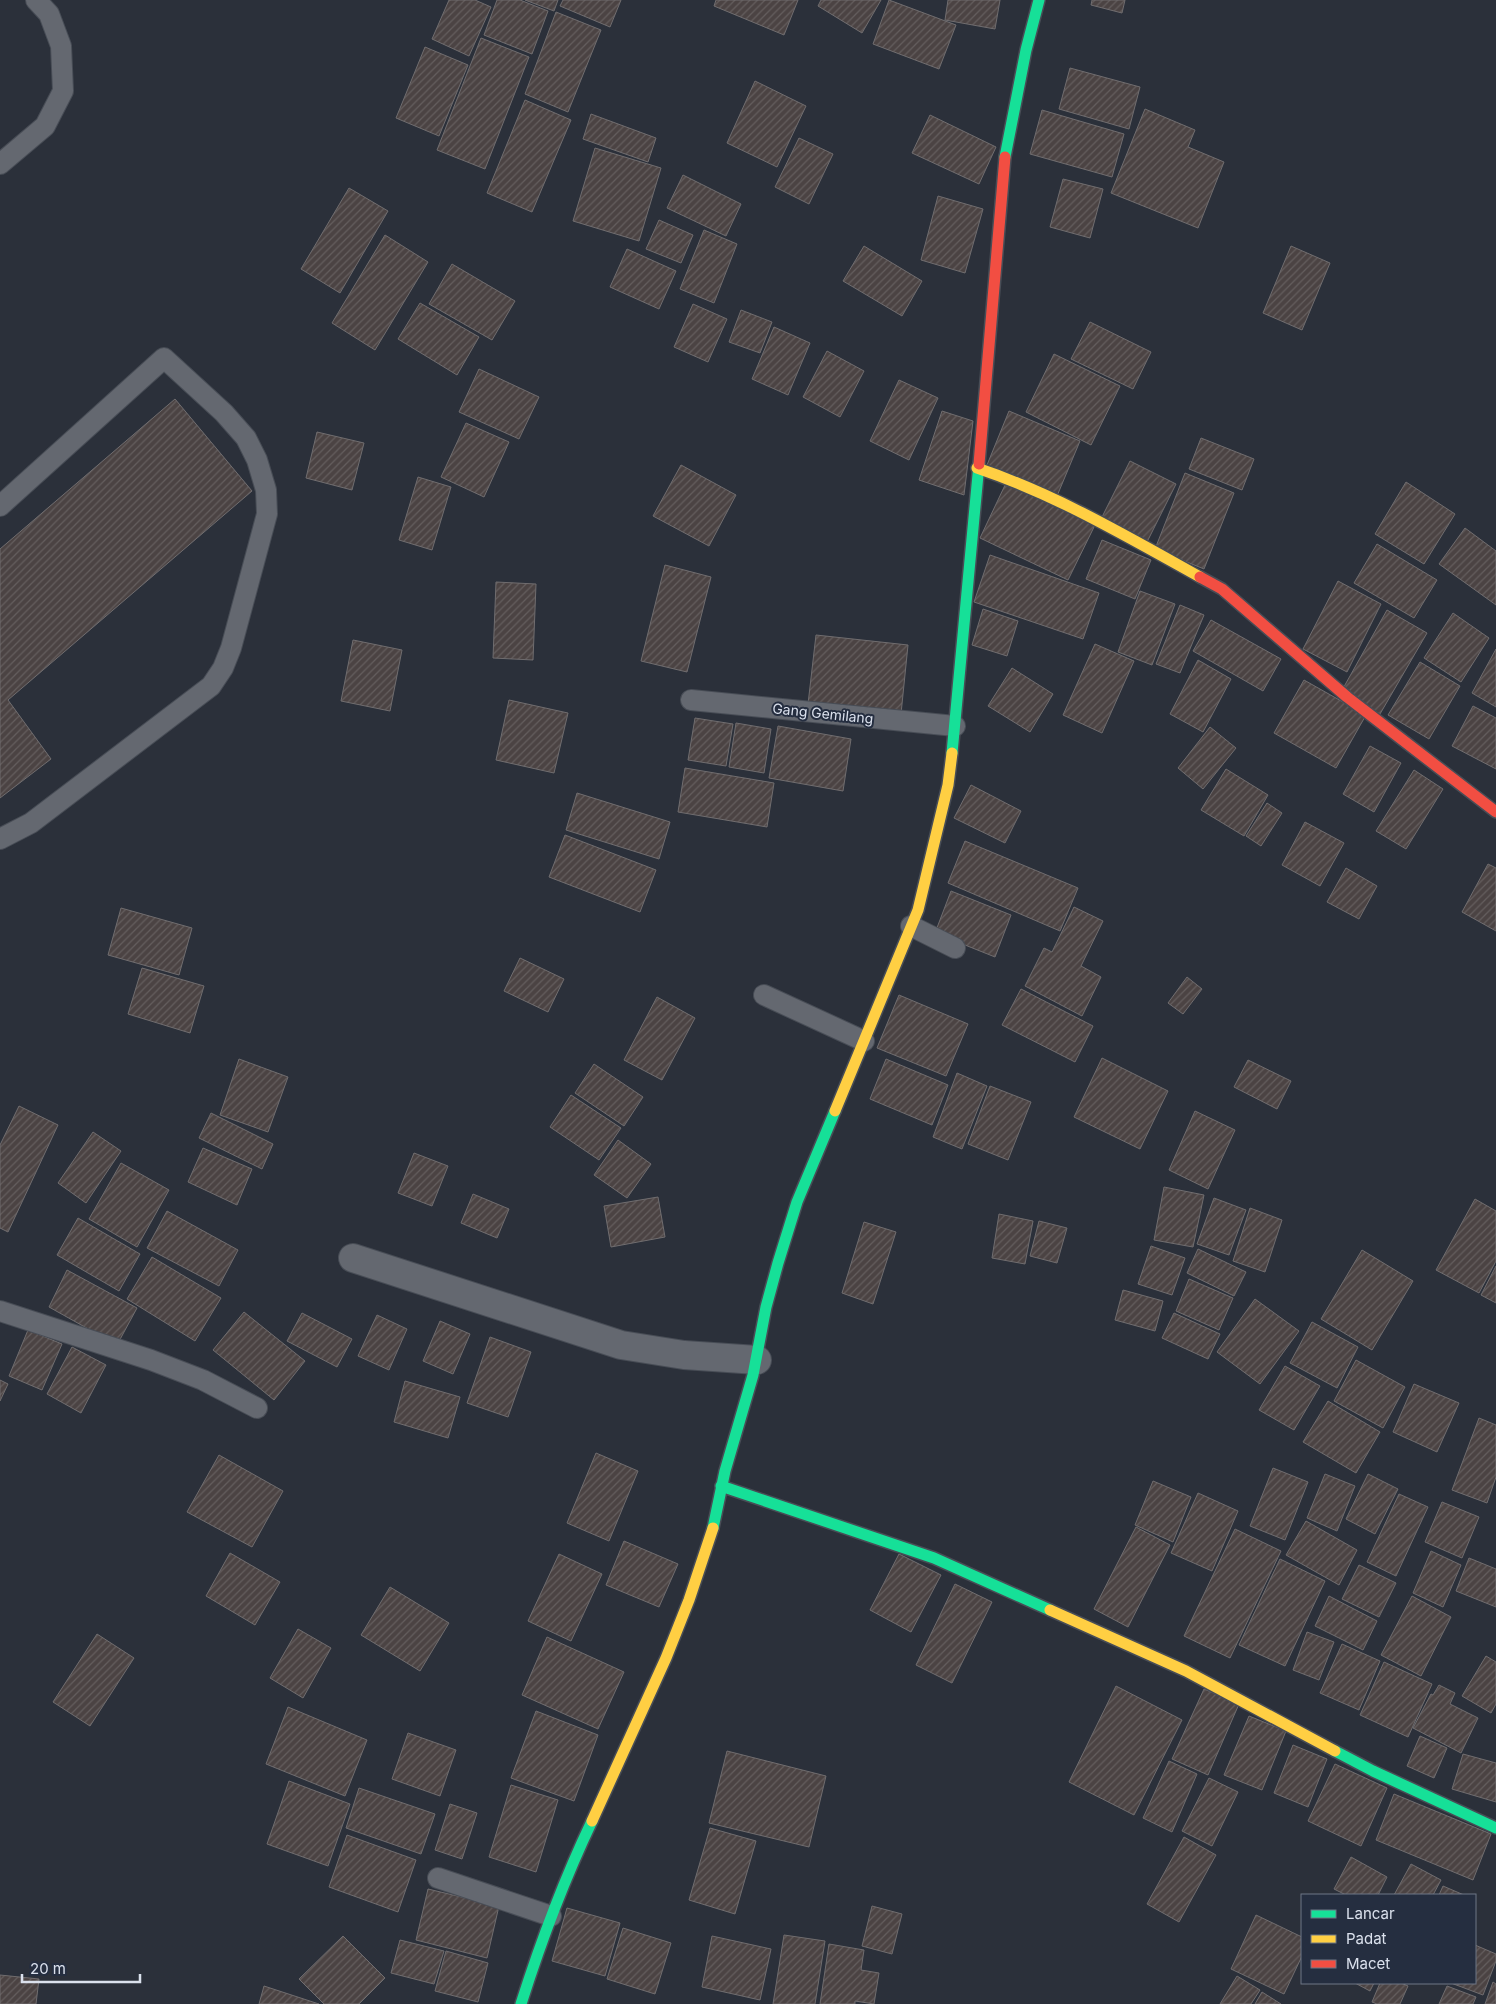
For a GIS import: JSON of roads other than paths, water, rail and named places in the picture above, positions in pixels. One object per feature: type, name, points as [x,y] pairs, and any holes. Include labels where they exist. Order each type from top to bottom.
[{"type":"street","points":[[521,2004],[532,1967],[551,1916],[587,1828],[634,1733],[671,1647],[711,1540],[721,1486],[757,1360],[767,1302],[792,1218],[918,910],[948,785],[955,726],[1005,158],[1026,50],[1039,0]]},
{"type":"street","points":[[977,468],[1012,480],[1118,532],[1222,589],[1347,697],[1496,812]]},
{"type":"street","points":[[353,1258],[621,1345],[684,1355],[757,1360]]},
{"type":"street","points":[[721,1486],[934,1558],[1186,1671],[1373,1771],[1496,1828]]},
{"type":"lane","points":[[0,164],[45,126],[63,90],[61,46],[49,14],[36,0]]},
{"type":"lane","points":[[0,506],[164,358],[224,413],[246,438],[257,460],[266,490],[267,514],[230,648],[223,668],[210,686],[31,823],[0,838]]},
{"type":"lane","name":"Gang Gemilang","points":[[691,700],[955,726]]},
{"type":"lane","points":[[911,926],[955,948]]},
{"type":"lane","points":[[764,995],[864,1040]]},
{"type":"lane","points":[[0,1312],[151,1360],[203,1380],[257,1408]]},
{"type":"lane","points":[[438,1878],[551,1916]]}]
